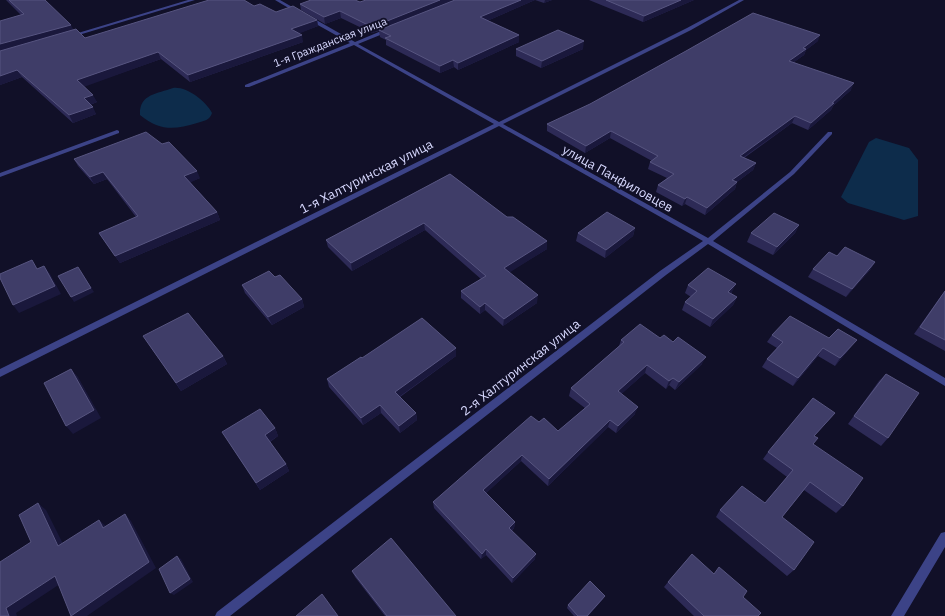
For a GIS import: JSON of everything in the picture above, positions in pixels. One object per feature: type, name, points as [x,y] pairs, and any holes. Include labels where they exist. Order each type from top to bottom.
[{"type":"street","points":[[67,37],[193,0]]},
{"type":"street","name":"улица Панфиловцев","points":[[277,0],[708,241],[945,382]]},
{"type":"street","name":"1-я Халтуринская улица","points":[[0,373],[689,29],[742,0]]},
{"type":"street","name":"1-я Гражданская улица","points":[[247,86],[392,29]]},
{"type":"street","points":[[0,176],[117,132]]},
{"type":"street","name":"2-я Халтуринская улица","points":[[221,616],[657,278],[708,241],[792,173],[830,133]]},
{"type":"street","points":[[896,616],[945,537]]},
{"type":"water","points":[[173,88],[184,89],[195,95],[209,108],[212,113],[210,117],[204,121],[189,125],[167,128],[154,124],[140,115],[140,108],[146,99],[150,96]]},
{"type":"water","points":[[876,138],[909,148],[918,160],[918,216],[904,220],[848,203],[841,197],[869,142]]},
{"type":"building","points":[[9,0],[45,0],[71,25],[0,44],[0,21],[24,14]]},
{"type":"building","points":[[209,0],[244,0],[254,6],[260,4],[276,12],[293,6],[317,20],[291,29],[302,35],[188,75],[158,52],[77,80],[93,95],[84,98],[93,107],[69,115],[17,70],[0,76],[0,51],[76,29],[85,38]]},
{"type":"building","points":[[311,0],[355,0],[360,2],[366,0],[440,0],[372,27],[340,11],[324,17],[300,4]]},
{"type":"building","points":[[455,0],[521,0],[480,17],[519,35],[458,63],[453,60],[440,66],[385,38],[391,36],[379,30]]},
{"type":"building","points":[[606,0],[681,0],[644,16]]},
{"type":"building","points":[[753,13],[820,35],[803,48],[806,49],[789,61],[854,83],[811,123],[795,116],[740,156],[756,163],[732,180],[737,182],[707,208],[687,197],[685,199],[658,185],[674,174],[650,162],[658,156],[611,131],[586,146],[547,124],[590,104]]},
{"type":"building","points":[[558,30],[584,41],[542,61],[516,49]]},
{"type":"building","points":[[146,132],[162,144],[169,142],[197,171],[184,176],[217,212],[115,256],[99,233],[138,216],[103,172],[90,177],[74,159]]},
{"type":"building","points":[[450,174],[507,217],[513,217],[547,241],[504,268],[538,295],[504,319],[485,303],[480,307],[461,291],[486,276],[424,223],[351,263],[326,240]]},
{"type":"building","points":[[607,212],[635,228],[606,250],[578,233]]},
{"type":"building","points":[[774,213],[799,225],[777,247],[751,233]]},
{"type":"building","points":[[845,247],[875,262],[852,289],[813,269],[829,252],[837,256]]},
{"type":"building","points":[[32,260],[37,269],[44,266],[55,286],[13,305],[0,278],[0,274]]},
{"type":"building","points":[[78,267],[91,288],[71,297],[58,276]]},
{"type":"building","points":[[708,268],[736,284],[728,292],[737,297],[713,319],[685,302],[697,291],[688,285]]},
{"type":"building","points":[[269,271],[275,277],[280,275],[302,299],[268,317],[242,285]]},
{"type":"building","points":[[945,291],[945,340],[920,327]]},
{"type":"building","points":[[188,313],[223,356],[176,383],[143,336]]},
{"type":"building","points":[[790,316],[829,338],[838,329],[857,340],[840,358],[823,348],[798,378],[767,359],[783,342],[772,335]]},
{"type":"building","points":[[422,318],[456,348],[395,392],[416,413],[399,426],[380,405],[361,418],[327,379],[361,357],[362,358]]},
{"type":"building","points":[[640,324],[660,338],[664,335],[673,342],[678,337],[706,357],[679,382],[673,378],[669,381],[647,365],[618,391],[638,407],[618,426],[610,420],[549,479],[522,455],[483,490],[515,522],[509,528],[536,554],[513,578],[486,549],[482,554],[433,502],[531,416],[539,422],[544,418],[558,431],[590,404],[571,388],[624,342],[621,340]]},
{"type":"building","points":[[71,369],[94,410],[66,426],[44,383]]},
{"type":"building","points":[[886,374],[919,393],[888,438],[854,416]]},
{"type":"building","points":[[813,398],[835,413],[814,436],[818,438],[813,444],[863,478],[843,506],[810,482],[782,517],[814,542],[794,570],[720,510],[742,486],[765,503],[793,470],[768,452]]},
{"type":"building","points":[[260,409],[275,428],[265,435],[286,464],[256,483],[222,432]]},
{"type":"building","points":[[38,503],[58,546],[99,520],[103,528],[125,514],[149,562],[71,616],[55,576],[6,608],[9,616],[0,616],[0,562],[31,542],[19,515]]},
{"type":"building","points":[[391,538],[456,616],[387,616],[352,571]]},
{"type":"building","points":[[692,554],[714,574],[719,567],[747,591],[743,597],[761,613],[758,616],[704,616],[668,582]]},
{"type":"building","points":[[177,556],[190,579],[170,593],[159,569]]},
{"type":"building","points":[[590,581],[605,596],[587,616],[578,616],[568,605]]},
{"type":"building","points":[[322,594],[338,616],[296,616]]}]
